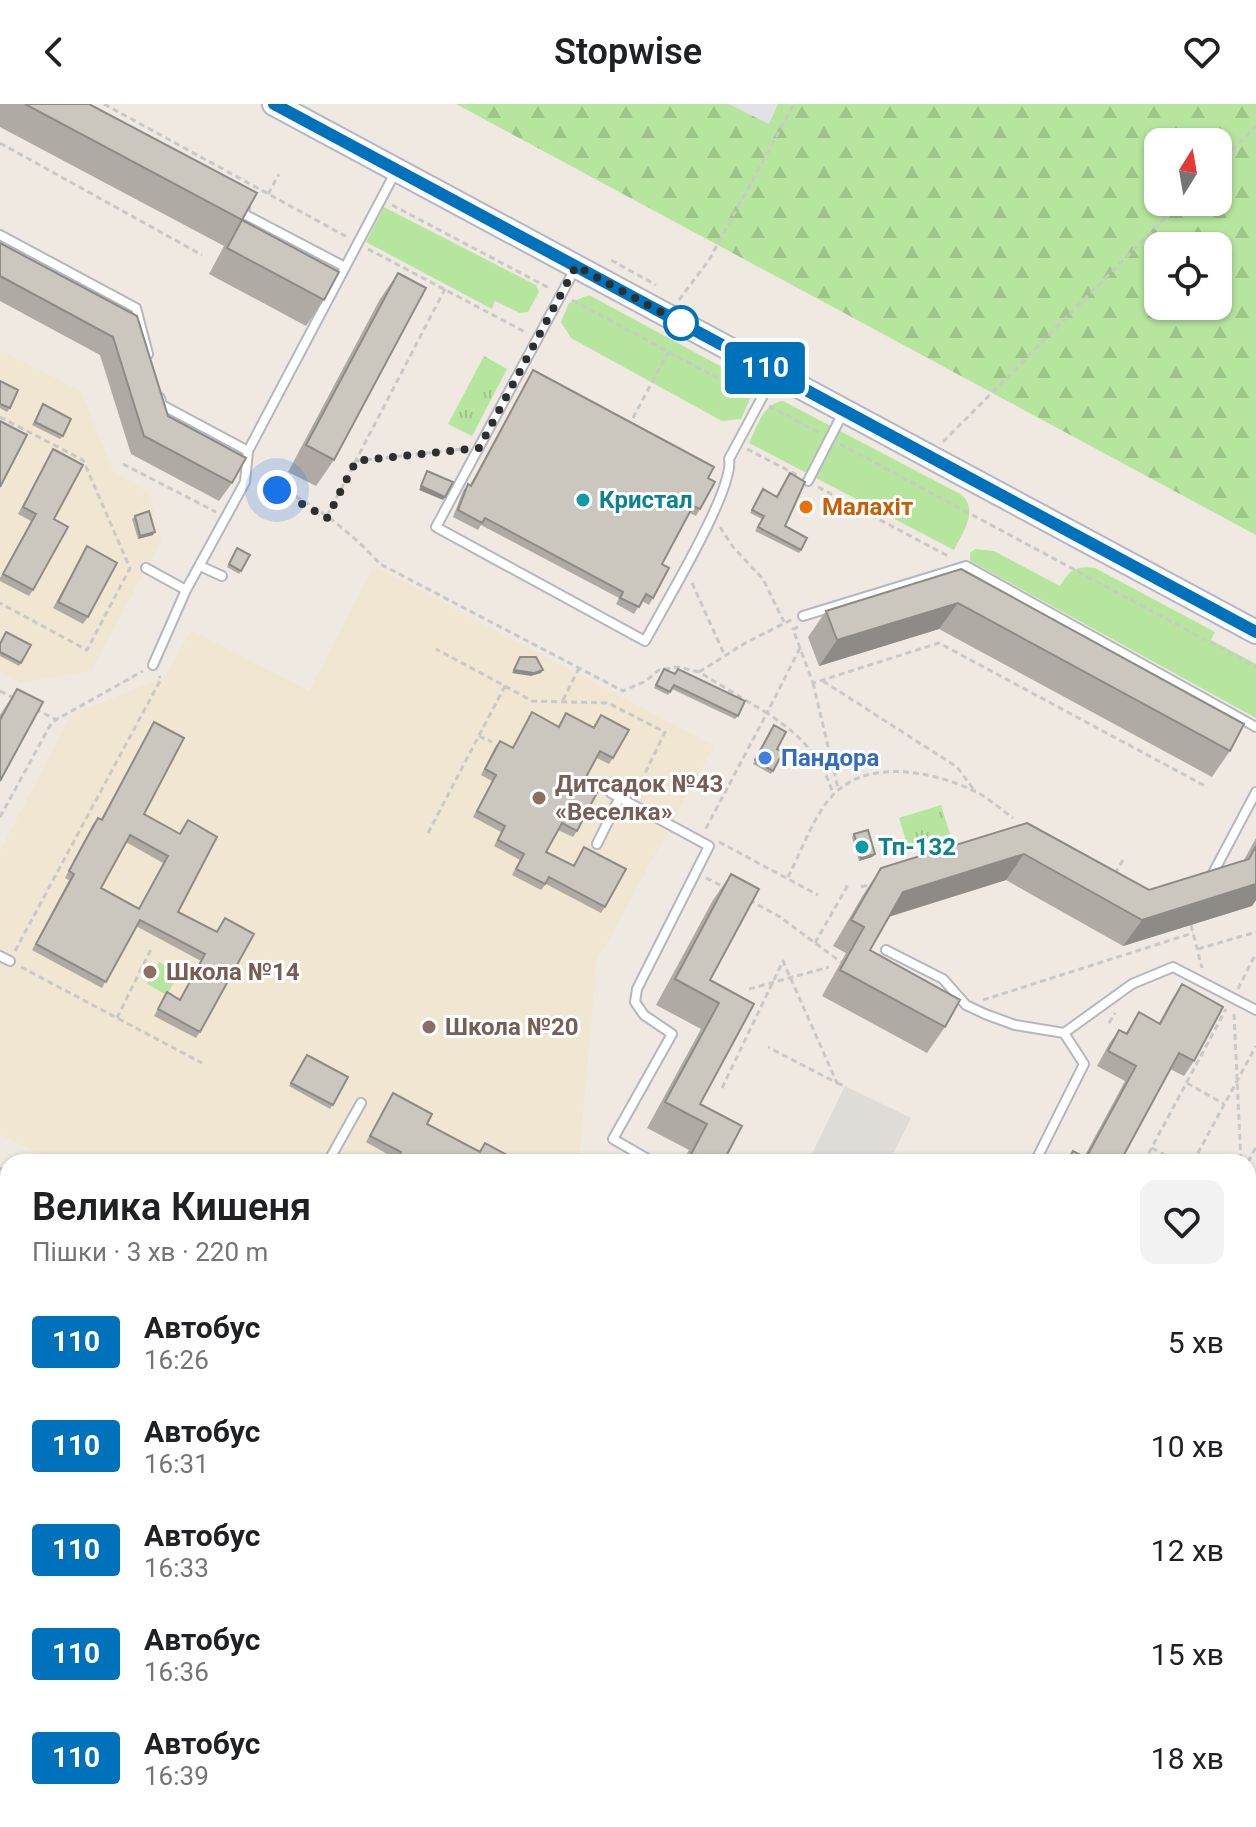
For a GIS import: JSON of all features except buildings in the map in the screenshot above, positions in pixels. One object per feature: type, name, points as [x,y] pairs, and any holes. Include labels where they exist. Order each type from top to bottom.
[{"type":"main road","points":[[274,104],[1256,632]]},
{"type":"lane","points":[[153,665],[186,590],[245,482],[248,451],[396,170]]},
{"type":"lane","points":[[245,193],[244,214],[345,267]]},
{"type":"lane","points":[[0,235],[136,308],[151,363]]},
{"type":"lane","points":[[576,266],[436,527],[645,641],[713,511],[731,469],[729,459],[775,374]]},
{"type":"lane","points":[[158,391],[162,405],[248,451]]},
{"type":"lane","points":[[808,481],[844,410]]},
{"type":"lane","points":[[200,566],[222,576]]},
{"type":"lane","points":[[805,620],[966,566],[1256,727]]},
{"type":"lane","points":[[146,568],[186,590]]},
{"type":"lane","points":[[1203,878],[1216,874],[1256,792]]},
{"type":"lane","points":[[611,793],[709,846],[637,989],[635,1002],[644,1015],[672,1034],[613,1139],[639,1154]]},
{"type":"lane","points":[[597,844],[619,799]]},
{"type":"lane","points":[[886,950],[943,979],[966,1005],[1015,1025],[1064,1033],[1132,984],[1173,967],[1235,994],[1256,1010]]},
{"type":"lane","points":[[0,956],[10,961]]},
{"type":"lane","points":[[1039,1154],[1084,1064],[1064,1033]]},
{"type":"lane","points":[[332,1154],[361,1103]]},
{"type":"path","points":[[104,104],[538,338]]},
{"type":"path","points":[[668,316],[709,260],[794,104]]},
{"type":"path","points":[[1232,151],[1256,126]]},
{"type":"path","points":[[0,143],[202,255]]},
{"type":"path","points":[[268,194],[279,174]]},
{"type":"path","points":[[381,199],[1256,667]]},
{"type":"path","points":[[929,456],[1167,216]]},
{"type":"path","points":[[611,260],[656,285]]},
{"type":"path","points":[[327,518],[445,289]]},
{"type":"path","points":[[633,418],[668,352]]},
{"type":"path","points":[[0,417],[83,460],[130,568],[87,650],[1,605]]},
{"type":"path","points":[[737,443],[948,556]]},
{"type":"path","points":[[356,461],[479,448]]},
{"type":"path","points":[[123,464],[226,517]]},
{"type":"path","points":[[245,482],[263,483],[327,518],[356,536],[380,564],[623,691],[646,681],[659,670],[678,667],[699,672],[806,740],[818,756],[833,795]]},
{"type":"path","points":[[713,511],[733,547],[763,579],[784,622]]},
{"type":"path","points":[[685,567],[725,656]]},
{"type":"path","points":[[699,672],[784,622],[805,620]]},
{"type":"path","points":[[805,620],[793,629],[813,683],[838,790]]},
{"type":"path","points":[[813,683],[939,643],[1207,787]]},
{"type":"path","points":[[703,833],[800,648]]},
{"type":"path","points":[[436,649],[532,701],[608,703],[665,732],[630,805]]},
{"type":"path","points":[[0,817],[57,720],[153,665],[161,679],[10,961],[202,1063]]},
{"type":"path","points":[[563,701],[579,668]]},
{"type":"path","points":[[823,680],[957,767],[974,790],[1013,818]]},
{"type":"path","points":[[428,833],[505,686]]},
{"type":"path","points":[[0,691],[14,698]]},
{"type":"path","points":[[28,705],[57,720]]},
{"type":"path","points":[[479,736],[492,742]]},
{"type":"path","points":[[787,878],[833,795],[859,777],[893,771],[974,790]]},
{"type":"path","points":[[717,840],[818,895]]},
{"type":"path","points":[[1111,882],[1123,860]]},
{"type":"path","points":[[696,872],[724,887]]},
{"type":"path","points":[[815,943],[849,883]]},
{"type":"path","points":[[861,887],[875,883]]},
{"type":"path","points":[[738,895],[780,917],[841,962]]},
{"type":"path","points":[[1191,925],[1203,972]]},
{"type":"path","points":[[1197,950],[1256,932]]},
{"type":"path","points":[[966,1005],[1193,933]]},
{"type":"path","points":[[117,1018],[152,947]]},
{"type":"path","points":[[1235,994],[1256,953]]},
{"type":"path","points":[[722,1088],[783,961],[837,1083]]},
{"type":"path","points":[[749,989],[829,967]]},
{"type":"path","points":[[1226,984],[1235,994],[1246,995]]},
{"type":"path","points":[[1149,1154],[1228,1006],[1245,1015]]},
{"type":"path","points":[[1234,1009],[1241,1154]]},
{"type":"path","points":[[1109,1023],[1117,1010]]},
{"type":"path","points":[[1197,1154],[1256,1046]]},
{"type":"path","points":[[768,1047],[845,1086]]},
{"type":"path","points":[[1187,1083],[1224,1104]]},
{"type":"path","points":[[1152,1148],[1163,1154]]},
{"type":"shaded area","points":[[729,104],[778,104],[770,125]]},
{"type":"shaded area","points":[[0,350],[81,391],[113,471],[148,492],[162,539],[91,671],[19,683],[0,672]]},
{"type":"shaded area","points":[[374,566],[714,746],[596,963],[580,1154],[38,1154],[0,1134],[0,851],[71,715],[166,676],[191,630],[309,691]]},
{"type":"shaded area","points":[[845,1086],[911,1118],[893,1154],[812,1154]]},
{"type":"green space","points":[[456,104],[729,104],[769,124],[778,104],[1256,104],[1256,535]]},
{"type":"green space","points":[[384,207],[536,285],[539,292],[528,312],[520,313],[495,301],[492,309],[366,242]]},
{"type":"green space","points":[[589,295],[746,380],[753,392],[741,419],[722,421],[571,338],[561,322],[569,303]]},
{"type":"green space","points":[[484,356],[507,369],[472,436],[448,424]]},
{"type":"green space","points":[[783,401],[962,495],[967,502],[969,515],[954,550],[749,443],[770,406]]},
{"type":"green space","points":[[975,549],[994,551],[1060,586],[1074,570],[1095,568],[1215,632],[1211,640],[1256,664],[1256,718],[970,561],[970,553]]},
{"type":"green space","points":[[941,805],[950,834],[908,847],[899,818]]},
{"type":"green space","points":[[159,962],[179,973],[167,995],[147,984]]},
{"type":"bus line","name":"110","points":[[274,104],[1256,632]]},
{"type":"place","name":"Кристал","points":[[583,500]]},
{"type":"place","name":"Малахіт","points":[[806,507]]},
{"type":"place","name":"Пандора","points":[[765,758]]},
{"type":"place","name":"Дитсадок №43 «Веселка»","points":[[539,798]]},
{"type":"place","name":"Тп-132","points":[[862,847]]},
{"type":"place","name":"Школа №14","points":[[150,972]]},
{"type":"place","name":"Школа №20","points":[[429,1027]]},
{"type":"route","points":[[277,490],[327,518],[356,461],[479,448],[576,266],[681,323]]}]
